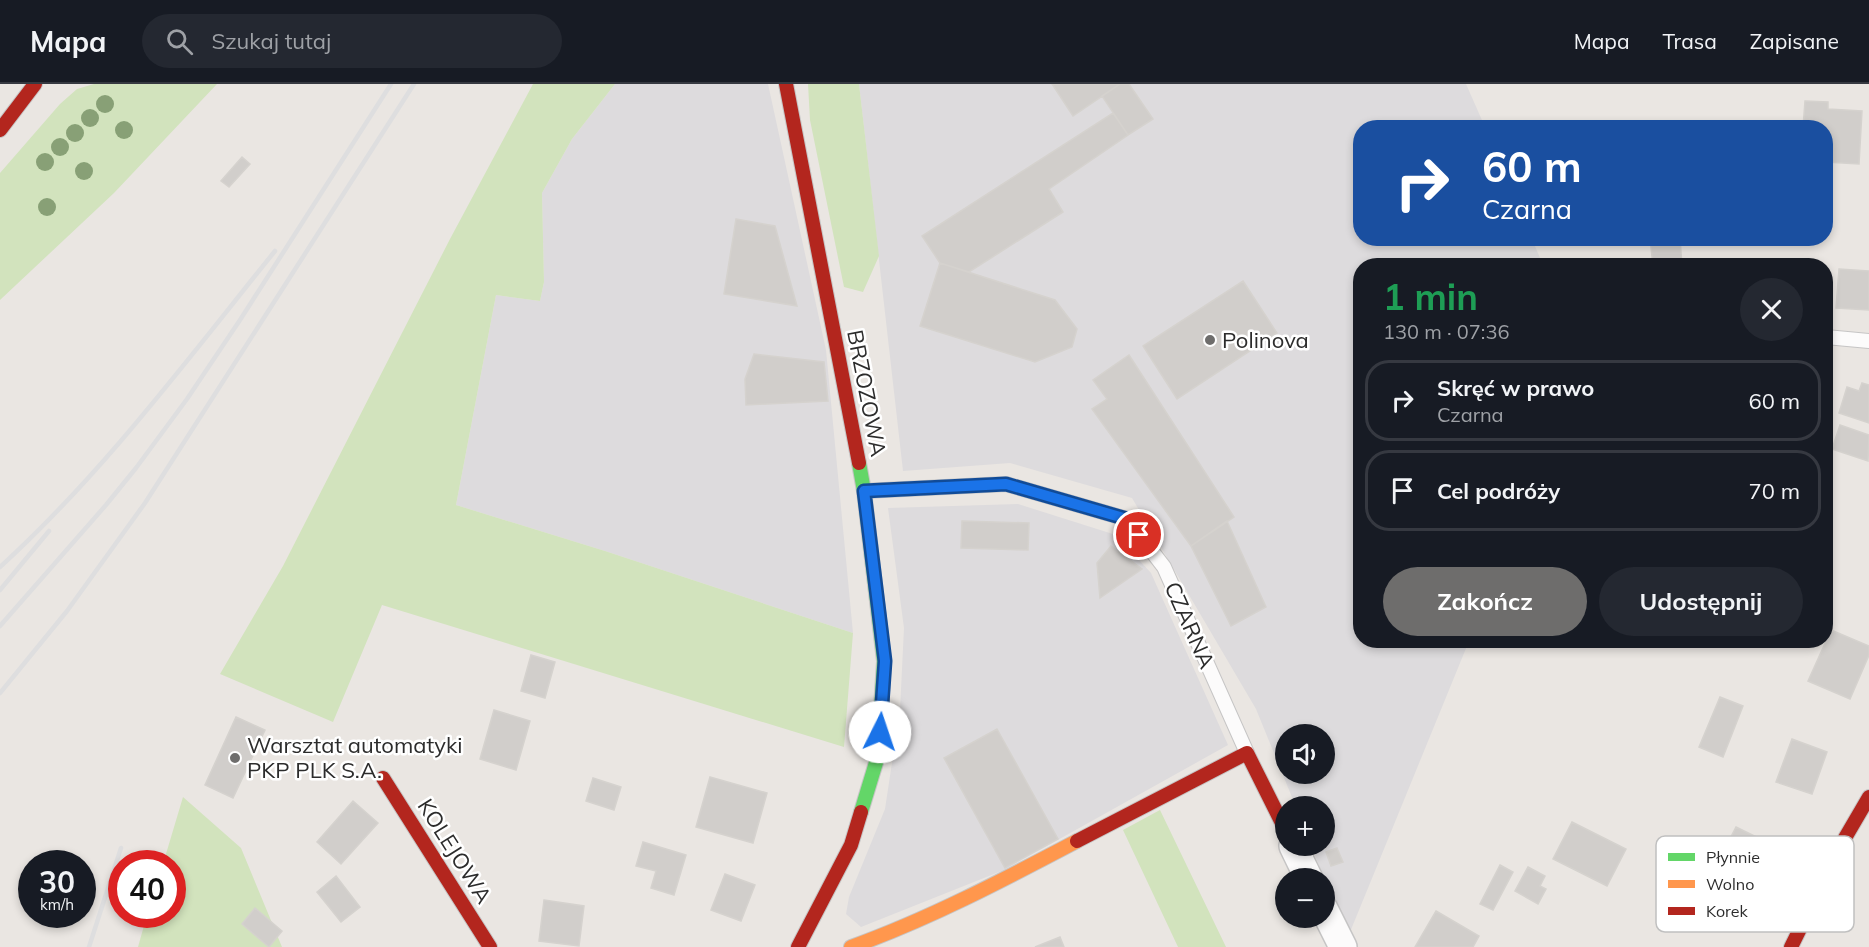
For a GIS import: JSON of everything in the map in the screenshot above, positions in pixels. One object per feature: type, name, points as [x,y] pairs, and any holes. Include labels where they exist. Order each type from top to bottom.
[{"type":"street","points":[[0,130],[35,84]]},
{"type":"street","name":"BRZOZOWA","points":[[786,84],[864,491],[885,661],[878,756],[851,845],[798,947]]},
{"type":"street","points":[[850,947],[890,933],[993,885],[1247,753]]},
{"type":"street","name":"CZARNA","points":[[1247,753],[1275,809]]},
{"type":"street","name":"KOLEJOWA","points":[[383,778],[490,947]]},
{"type":"street","points":[[1846,836],[1869,797]]},
{"type":"street","points":[[1334,928],[1343,947]]},
{"type":"street","points":[[1791,947],[1798,932]]},
{"type":"lane","points":[[1833,338],[1869,341]]},
{"type":"lane","name":"CZARNA","points":[[864,491],[1006,484],[1127,519],[1164,567],[1247,753]]},
{"type":"shaded area","points":[[615,84],[768,84],[826,350],[853,633],[605,551],[456,505],[496,295],[540,301],[544,282],[542,193],[572,139]]},
{"type":"shaded area","name":"Polinova","points":[[859,84],[1466,84],[1482,120],[1353,120],[1353,246],[1535,246],[1540,258],[1353,258],[1353,648],[1466,648],[1348,937],[1335,905],[1335,868],[1320,868],[1315,856],[1335,856],[1335,796],[1292,796],[1287,784],[1335,784],[1335,724],[1275,724],[1275,756],[1256,709],[1132,498],[1010,463],[903,471]]},
{"type":"shaded area","points":[[1018,504],[1116,535],[1151,573],[1228,745],[1004,870],[861,927],[846,914],[849,897],[885,809],[900,710],[904,628],[888,508]]},
{"type":"green space","points":[[94,84],[217,84],[114,193],[0,300],[0,173],[60,104],[77,89]]},
{"type":"green space","points":[[533,84],[615,84],[572,139],[542,193],[544,282],[540,301],[496,295],[456,505],[605,551],[853,633],[844,747],[382,605],[333,722],[220,674],[283,566],[450,239]]},
{"type":"green space","points":[[808,84],[859,84],[879,256],[863,292],[844,287],[810,120]]},
{"type":"green space","points":[[183,797],[241,848],[282,947],[138,947],[143,928],[186,928],[186,850],[167,850]]},
{"type":"green space","points":[[1160,810],[1226,947],[1178,947],[1123,830]]},
{"type":"building","points":[[1052,84],[1120,84],[1073,116]]},
{"type":"building","points":[[1120,84],[1129,84],[1153,119],[1128,135],[1102,96]]},
{"type":"building","points":[[1805,101],[1828,102],[1828,109],[1862,111],[1859,164],[1833,162],[1833,120],[1804,120]]},
{"type":"building","points":[[1113,113],[1128,135],[1049,189],[1063,212],[969,272],[940,263],[922,236]]},
{"type":"building","points":[[242,157],[250,164],[229,187],[221,181]]},
{"type":"building","points":[[736,219],[775,226],[797,306],[724,294]]},
{"type":"building","points":[[1651,246],[1681,246],[1681,258],[1652,258]]},
{"type":"building","points":[[940,263],[1055,300],[1077,329],[1072,347],[1035,362],[920,326]]},
{"type":"building","points":[[1839,269],[1869,271],[1869,310],[1836,308]]},
{"type":"building","name":"Polinova","points":[[1243,281],[1277,333],[1177,399],[1143,346]]},
{"type":"building","points":[[754,354],[824,362],[828,401],[746,405],[745,379]]},
{"type":"building","points":[[1129,355],[1234,517],[1191,546],[1092,409],[1107,399],[1093,380]]},
{"type":"building","points":[[1862,383],[1869,385],[1869,423],[1839,413],[1847,387],[1859,391]]},
{"type":"building","points":[[1840,425],[1869,435],[1868,461],[1833,449]]},
{"type":"building","points":[[962,521],[1029,523],[1028,550],[961,548]]},
{"type":"building","points":[[1227,521],[1266,607],[1231,626],[1191,546]]},
{"type":"building","points":[[1111,546],[1142,569],[1100,598],[1097,563]]},
{"type":"building","points":[[1833,631],[1869,646],[1869,655],[1850,699],[1808,681],[1823,648],[1833,648]]},
{"type":"building","points":[[531,655],[555,662],[545,698],[521,691]]},
{"type":"building","points":[[1720,697],[1743,706],[1723,757],[1699,747]]},
{"type":"building","points":[[494,710],[530,721],[516,770],[480,759]]},
{"type":"building","name":"Warsztat automatyki PKP PLK S.A.","points":[[236,717],[265,730],[233,798],[205,785]]},
{"type":"building","points":[[997,729],[1058,839],[1005,868],[944,758]]},
{"type":"building","points":[[1792,739],[1827,752],[1812,794],[1776,782]]},
{"type":"building","points":[[710,777],[767,793],[753,843],[696,827]]},
{"type":"building","points":[[593,778],[621,787],[614,810],[586,801]]},
{"type":"building","points":[[353,801],[378,823],[341,864],[317,842]]},
{"type":"building","points":[[1572,822],[1626,849],[1607,886],[1553,859]]},
{"type":"building","points":[[1736,827],[1754,836],[1731,836]]},
{"type":"building","points":[[643,842],[686,855],[674,895],[651,888],[656,871],[636,866]]},
{"type":"building","points":[[1337,848],[1343,862],[1331,866],[1327,856],[1335,856]]},
{"type":"building","points":[[1500,865],[1513,872],[1493,910],[1480,904]]},
{"type":"building","points":[[1528,867],[1545,876],[1540,886],[1546,889],[1538,904],[1515,891]]},
{"type":"building","points":[[725,874],[755,885],[741,921],[711,910]]},
{"type":"building","points":[[336,876],[360,907],[341,922],[317,892]]},
{"type":"building","points":[[544,900],[584,906],[579,946],[539,941]]},
{"type":"building","points":[[255,908],[282,931],[269,947],[242,924]]},
{"type":"building","points":[[1436,911],[1479,936],[1473,947],[1415,947]]},
{"type":"building","points":[[1060,937],[1064,947],[1035,947]]},
{"type":"railway","points":[[0,626],[106,505],[187,399],[391,84]]},
{"type":"railway","points":[[0,693],[67,611],[145,503],[414,84]]},
{"type":"railway","points":[[0,567],[74,493],[143,415],[275,251]]},
{"type":"railway","points":[[0,590],[49,531]]},
{"type":"railway","points":[[89,947],[121,848]]},
{"type":"traffic: fast","points":[[859,463],[884,661],[878,756],[861,812]]},
{"type":"traffic: slow","points":[[851,947],[937,911],[1077,841]]},
{"type":"traffic: jam","points":[[0,130],[35,84]]},
{"type":"traffic: jam","points":[[786,84],[859,463]]},
{"type":"traffic: jam","points":[[1077,841],[1247,753],[1275,809]]},
{"type":"traffic: jam","points":[[383,778],[490,947]]},
{"type":"traffic: jam","points":[[1846,836],[1869,797]]},
{"type":"traffic: jam","points":[[798,947],[851,845],[861,812]]},
{"type":"traffic: jam","points":[[1791,947],[1798,932]]},
{"type":"place","name":"Polinova","points":[[1210,340]]},
{"type":"place","name":"Warsztat automatyki PKP PLK S.A.","points":[[235,758]]},
{"type":"route","points":[[880,732],[885,661],[864,491],[1006,484],[1127,519],[1139,535]]}]
